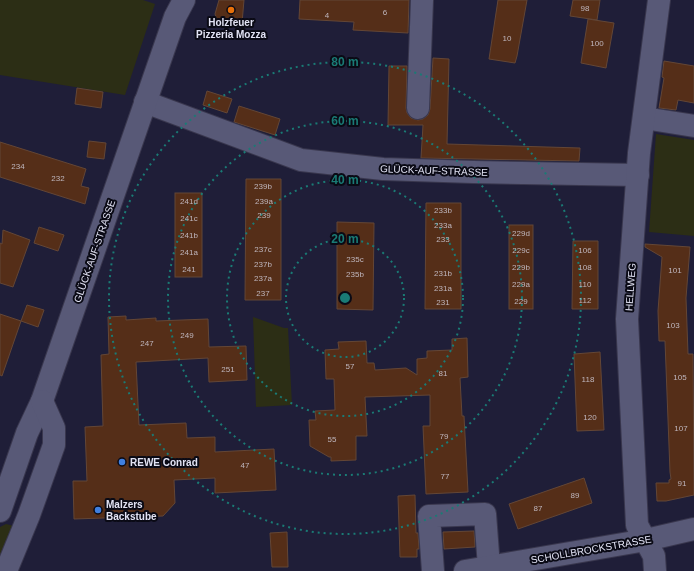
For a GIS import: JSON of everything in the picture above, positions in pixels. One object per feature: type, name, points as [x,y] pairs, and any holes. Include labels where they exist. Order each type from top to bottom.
[{"type":"street","points":[[418,108],[422,0]]},
{"type":"street","name":"HELLWEG","points":[[655,571],[654,556],[637,525],[627,319],[639,153],[659,0]]},
{"type":"street","name":"GLÜCK-AUF-STRASSE","points":[[0,511],[27,433],[42,401],[178,6]]},
{"type":"street","name":"GLÜCK-AUF-STRASSE","points":[[145,102],[301,160],[383,169],[638,175]]},
{"type":"street","points":[[644,118],[694,126]]},
{"type":"street","points":[[6,571],[30,515],[54,446],[54,428],[42,401]]},
{"type":"street","points":[[433,571],[429,516],[485,514],[489,567]]},
{"type":"street","name":"SCHOLLBROCKSTRASSE","points":[[465,571],[646,540],[694,529]]},
{"type":"green space","points":[[0,0],[143,0],[155,4],[125,95],[0,75]]},
{"type":"green space","points":[[656,134],[694,140],[694,236],[649,232]]},
{"type":"green space","points":[[253,317],[288,328],[292,405],[256,407]]},
{"type":"green space","points":[[6,524],[14,526],[0,571],[0,527]]},
{"type":"building","name":"Holzfeuer Pizzeria Mozza","points":[[219,0],[244,0],[242,23],[218,22],[215,14]]},
{"type":"building","points":[[300,0],[409,0],[408,33],[353,30],[354,22],[299,19]]},
{"type":"building","points":[[498,0],[527,0],[515,63],[489,59]]},
{"type":"building","points":[[573,0],[600,0],[597,20],[570,16]]},
{"type":"building","points":[[588,19],[614,23],[606,68],[581,63]]},
{"type":"building","points":[[433,58],[449,59],[447,144],[580,148],[579,161],[421,158],[423,125],[388,125],[389,66],[407,66],[407,113],[411,118],[418,120],[423,119],[428,115],[430,109]]},
{"type":"building","points":[[664,61],[694,66],[694,103],[678,100],[676,110],[659,108],[664,78],[662,77]]},
{"type":"building","points":[[77,88],[103,92],[101,108],[75,104]]},
{"type":"building","points":[[207,91],[232,99],[227,113],[203,105]]},
{"type":"building","points":[[239,106],[280,119],[275,135],[234,122]]},
{"type":"building","points":[[89,141],[106,143],[104,159],[87,157]]},
{"type":"building","points":[[0,142],[86,169],[81,186],[89,188],[85,204],[0,177]]},
{"type":"building","points":[[246,179],[281,179],[281,300],[245,300]]},
{"type":"building","points":[[175,193],[202,193],[202,277],[175,277]]},
{"type":"building","points":[[426,203],[461,203],[461,309],[425,309]]},
{"type":"building","points":[[337,222],[374,223],[373,310],[337,309]]},
{"type":"building","points":[[509,225],[533,225],[533,309],[509,309]]},
{"type":"building","points":[[39,227],[64,235],[58,251],[34,243]]},
{"type":"building","points":[[3,230],[30,240],[13,287],[0,283],[0,243],[2,244]]},
{"type":"building","points":[[573,241],[598,241],[598,309],[572,309]]},
{"type":"building","points":[[645,244],[690,247],[686,298],[688,354],[693,354],[694,495],[666,501],[657,501],[656,483],[669,483],[669,480],[671,479],[665,341],[659,341],[658,311],[662,257],[645,247]]},
{"type":"building","points":[[27,305],[44,310],[38,327],[21,321]]},
{"type":"building","points":[[0,314],[21,321],[2,376],[0,375]]},
{"type":"building","points":[[126,316],[126,320],[156,318],[156,321],[208,319],[209,347],[246,346],[247,380],[209,382],[208,358],[136,362],[139,425],[186,423],[187,438],[215,437],[215,452],[274,449],[276,490],[215,493],[215,478],[174,480],[175,503],[163,516],[74,519],[73,481],[87,481],[85,427],[103,426],[101,355],[109,354],[108,317]]},
{"type":"building","points":[[467,338],[468,377],[460,378],[462,416],[464,416],[468,492],[426,494],[423,426],[430,426],[430,395],[365,397],[367,436],[356,436],[356,460],[331,461],[331,457],[310,446],[309,420],[316,420],[315,411],[335,410],[334,379],[326,379],[325,350],[339,349],[338,342],[366,341],[367,363],[374,363],[375,370],[406,368],[417,375],[417,359],[427,358],[427,351],[452,350],[452,339]]},
{"type":"building","points":[[600,352],[604,430],[577,431],[574,354]]},
{"type":"building","points":[[584,478],[592,503],[518,529],[509,504]]},
{"type":"building","points":[[415,495],[416,533],[418,533],[419,549],[417,549],[417,557],[400,557],[398,496]]},
{"type":"building","points":[[474,531],[475,547],[444,549],[443,532]]},
{"type":"building","points":[[287,532],[288,567],[272,567],[270,533]]},
{"type":"place","name":"Holzfeuer Pizzeria Mozza","points":[[231,10]]},
{"type":"place","name":"REWE Conrad","points":[[122,462]]},
{"type":"place","name":"Malzers Backstube","points":[[98,510]]}]
